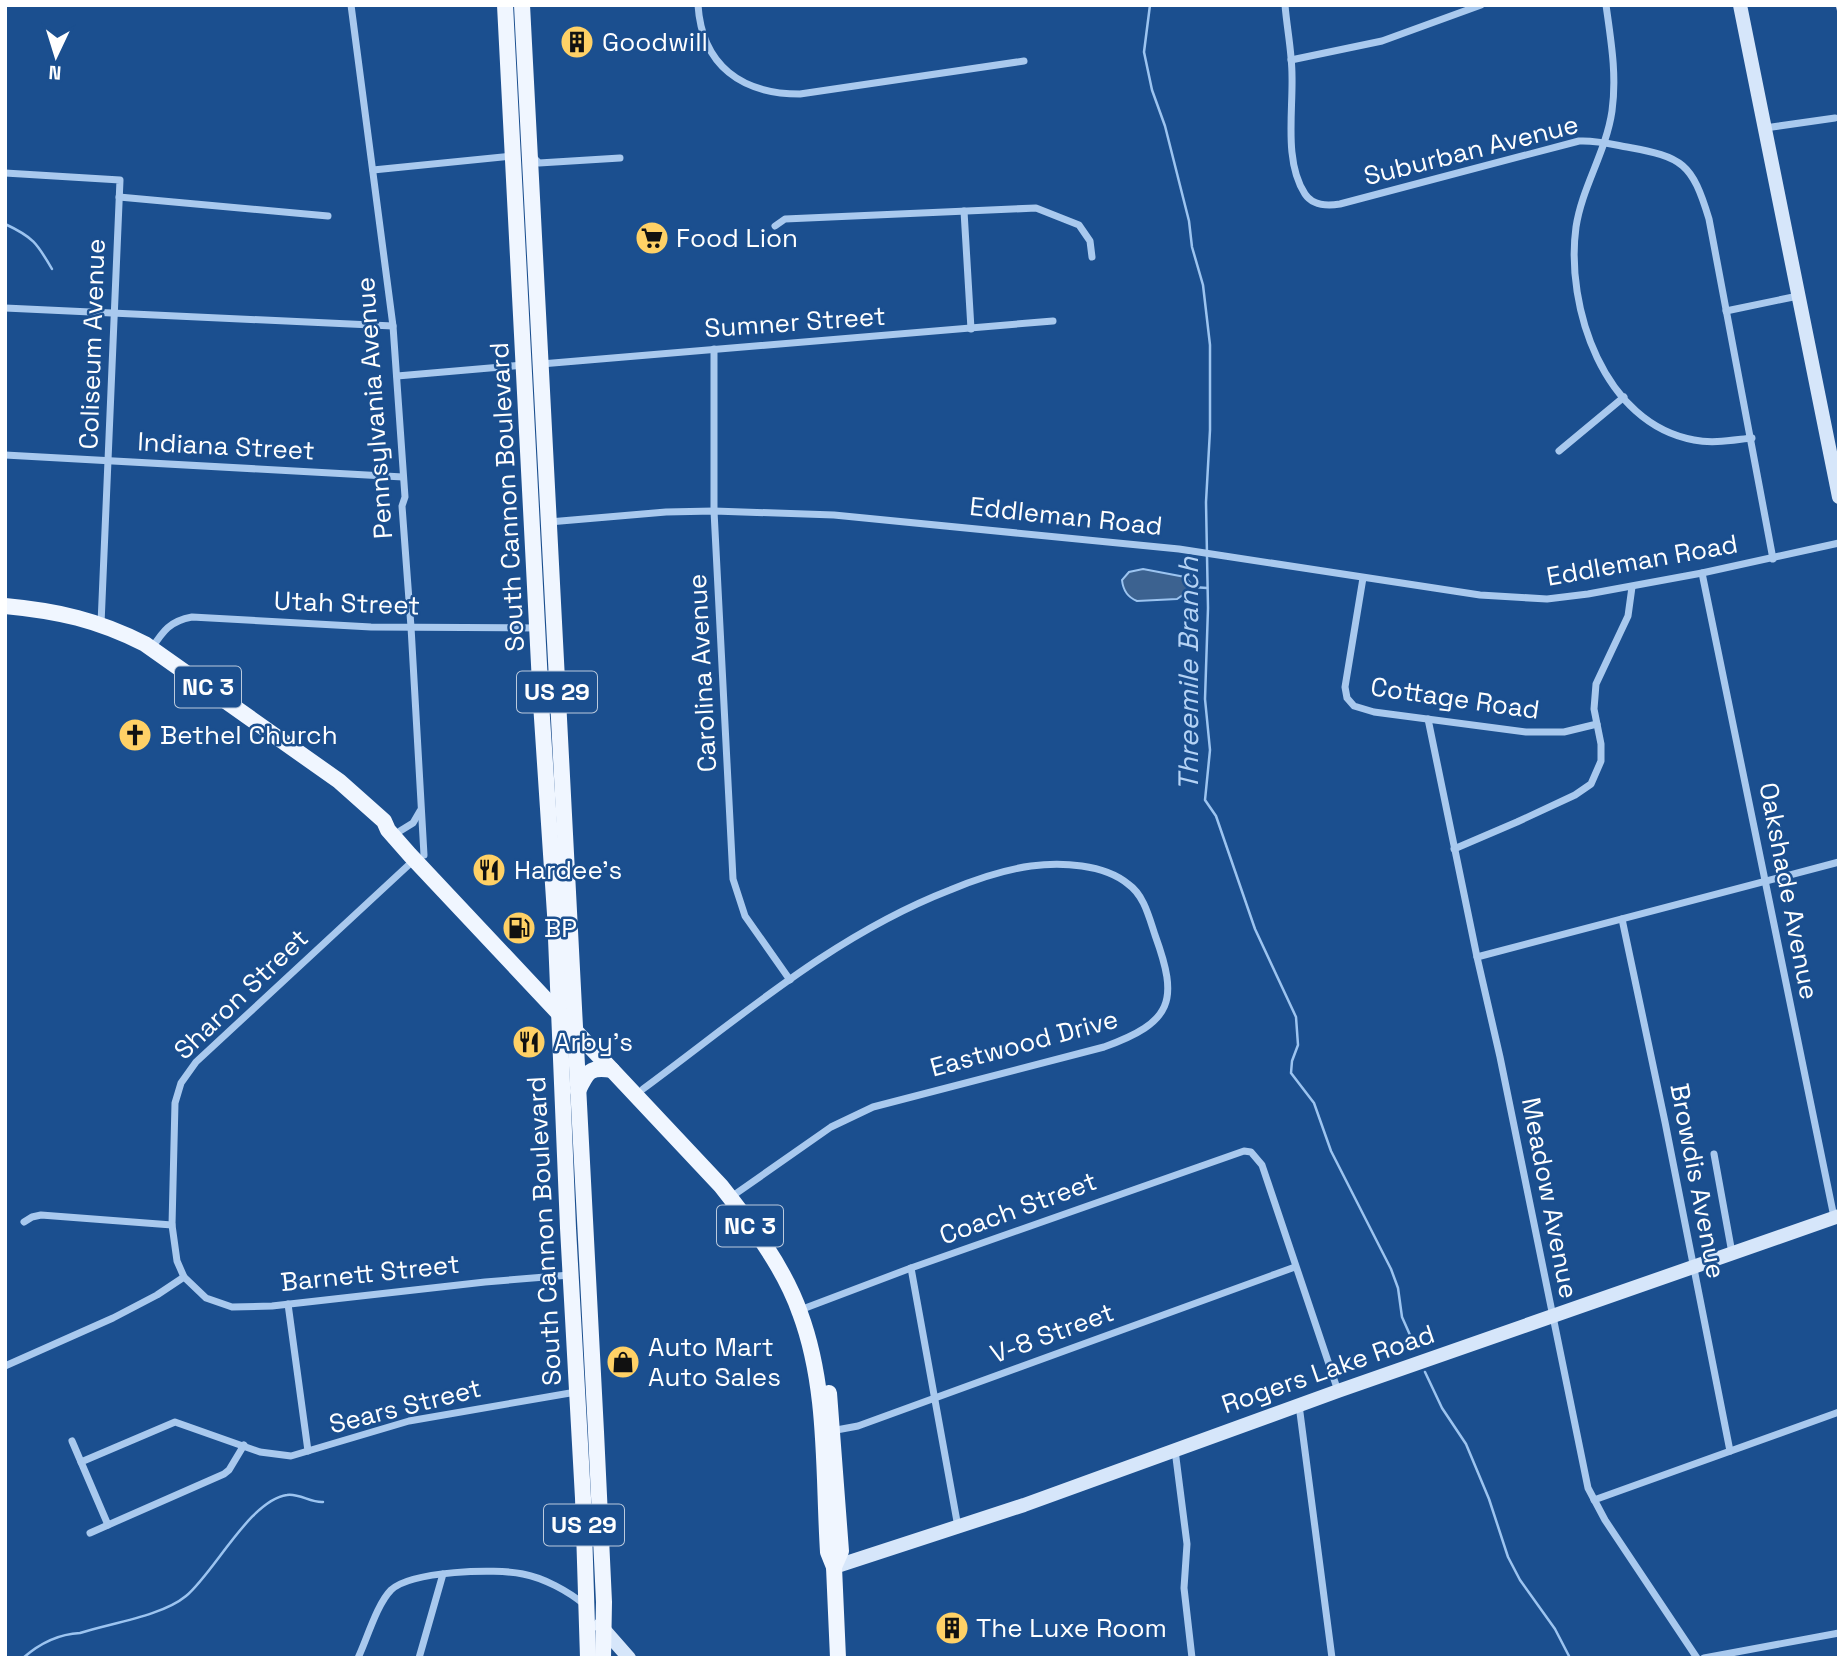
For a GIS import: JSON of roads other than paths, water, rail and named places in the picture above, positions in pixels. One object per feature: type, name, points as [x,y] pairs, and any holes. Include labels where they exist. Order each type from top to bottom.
[{"type":"main road","name":"South Cannon Boulevard","points":[[505,5],[521,155],[567,1017],[578,1091],[591,1333],[603,1658]]},
{"type":"main road","name":"South Cannon Boulevard","points":[[521,155],[522,5]]},
{"type":"main road","points":[[1740,5],[1839,497]]},
{"type":"main road","name":"NC 3","points":[[5,606],[61,612],[101,624],[152,648],[330,774],[384,821],[395,825],[419,857]]},
{"type":"main road","name":"South Cannon Boulevard","points":[[546,628],[567,1017],[570,1275],[588,1608],[588,1658]]},
{"type":"main road","name":"NC 3","points":[[384,821],[388,830],[419,857],[567,1017],[612,1070],[733,1195]]},
{"type":"main road","name":"NC 3","points":[[567,1017],[697,1146],[733,1195],[803,1309],[827,1431],[828,1552],[834,1567],[838,1658]]},
{"type":"main road","points":[[578,1091],[585,1076],[593,1070],[612,1070]]},
{"type":"main road","name":"Rogers Lake Road","points":[[834,1567],[959,1527],[1837,1217]]},
{"type":"main road","name":"US 29","points":[[570,1275],[579,1288],[585,1321],[591,1333]]},
{"type":"main road","points":[[588,1608],[629,1658]]},
{"type":"street","name":"Pennsylvania Avenue","points":[[351,5],[393,326],[397,376],[405,497],[402,506],[421,810],[419,857]]},
{"type":"street","points":[[698,5],[702,32],[716,59],[729,73],[748,85],[767,92],[800,94],[1024,61]]},
{"type":"street","name":"Suburban Avenue","points":[[1285,5],[1291,60],[1294,161],[1306,195],[1322,205],[1340,204],[1569,142],[1591,140],[1668,156],[1687,169],[1700,190],[1709,219],[1773,559]]},
{"type":"street","points":[[1291,60],[1382,41],[1481,5]]},
{"type":"street","points":[[1606,5],[1614,72],[1612,110],[1605,143],[1576,226],[1575,278],[1578,305],[1589,342],[1601,367],[1624,397],[1643,418],[1663,430],[1683,438],[1705,442],[1752,438]]},
{"type":"street","points":[[1765,128],[1835,118]]},
{"type":"street","points":[[373,170],[521,155],[539,163],[620,158]]},
{"type":"street","points":[[5,173],[120,180],[119,197],[328,216]]},
{"type":"street","name":"Coliseum Avenue","points":[[101,624],[119,197]]},
{"type":"street","points":[[775,226],[785,219],[1036,208],[1079,225],[1090,241],[1092,257]]},
{"type":"street","points":[[964,211],[971,329]]},
{"type":"street","points":[[1726,311],[1798,296]]},
{"type":"street","points":[[5,308],[393,326]]},
{"type":"street","name":"Sumner Street","points":[[397,376],[1053,321]]},
{"type":"street","name":"Carolina Avenue","points":[[714,349],[714,511],[733,879],[745,916],[790,979]]},
{"type":"street","points":[[1559,451],[1624,397]]},
{"type":"street","name":"Indiana Street","points":[[5,455],[403,477]]},
{"type":"street","name":"Eddleman Road","points":[[541,523],[666,512],[834,515],[1179,549],[1480,595],[1529,599],[1632,587],[1839,543]]},
{"type":"street","name":"Oakshade Avenue","points":[[1702,573],[1837,1217]]},
{"type":"street","name":"Cottage Road","points":[[1363,578],[1345,681],[1347,698],[1354,706],[1364,710],[1526,732],[1564,732],[1597,724]]},
{"type":"street","points":[[1454,849],[1575,795],[1591,784],[1601,761],[1601,744],[1594,709],[1596,684],[1628,616],[1632,587]]},
{"type":"street","name":"Utah Street","points":[[152,648],[166,627],[192,617],[371,627],[546,628]]},
{"type":"street","name":"Meadow Avenue","points":[[1428,719],[1588,1488],[1697,1658]]},
{"type":"street","points":[[400,831],[413,823],[421,810]]},
{"type":"street","name":"Sharon Street","points":[[184,1277],[177,1261],[172,1225],[175,1103],[185,1076],[419,857]]},
{"type":"street","points":[[1477,957],[1839,862]]},
{"type":"street","name":"Eastwood Drive","points":[[643,1090],[833,948],[928,898],[1003,871],[1033,866],[1065,866],[1104,871],[1134,889],[1150,918],[1164,960],[1169,986],[1162,1010],[1156,1018],[1131,1037],[1104,1046],[873,1107],[831,1127],[733,1195]]},
{"type":"street","name":"Browdis Avenue","points":[[1622,919],[1730,1451]]},
{"type":"street","name":"Coach Street","points":[[803,1309],[1244,1150],[1251,1152],[1262,1165],[1295,1268]]},
{"type":"street","points":[[1714,1154],[1732,1254]]},
{"type":"street","points":[[24,1222],[41,1214],[172,1225]]},
{"type":"street","points":[[911,1268],[959,1527]]},
{"type":"street","points":[[1295,1268],[1338,1391]]},
{"type":"street","name":"V-8 Street","points":[[827,1431],[858,1426],[1295,1268]]},
{"type":"street","name":"Barnett Street","points":[[184,1277],[201,1294],[218,1304],[232,1307],[288,1304],[570,1275]]},
{"type":"street","points":[[5,1366],[113,1318],[184,1277]]},
{"type":"street","name":"Sears Street","points":[[288,1304],[308,1451],[409,1422],[576,1392]]},
{"type":"street","points":[[1299,1405],[1332,1658]]},
{"type":"street","points":[[1594,1500],[1839,1412]]},
{"type":"street","points":[[81,1462],[175,1422],[260,1452],[283,1456],[308,1451]]},
{"type":"street","points":[[72,1441],[108,1525]]},
{"type":"street","points":[[90,1533],[224,1474],[244,1446]]},
{"type":"street","points":[[1175,1450],[1187,1544],[1184,1588],[1192,1658]]},
{"type":"street","points":[[358,1658],[380,1607],[391,1590],[406,1581],[488,1570],[523,1574],[572,1594],[588,1608]]},
{"type":"street","points":[[419,1658],[443,1574]]},
{"type":"street","points":[[1704,1658],[1839,1633]]},
{"type":"water","points":[[1143,569],[1185,577],[1194,587],[1177,599],[1137,601],[1126,593],[1122,580],[1129,572]]},
{"type":"waterway","name":"Threemile Branch","points":[[1150,5],[1144,52],[1189,221],[1192,247],[1203,285],[1210,345],[1205,699],[1210,750],[1205,800],[1216,816],[1255,929],[1296,1017],[1298,1045],[1291,1073],[1314,1103],[1331,1151],[1391,1269],[1398,1288],[1402,1317],[1414,1344]]},
{"type":"waterway","points":[[5,224],[33,242],[52,269]]},
{"type":"waterway","points":[[1193,587],[1207,588]]},
{"type":"waterway","name":"Threemile Branch","points":[[1425,1372],[1442,1408],[1466,1444],[1489,1499],[1508,1557],[1520,1580],[1555,1629],[1570,1658]]},
{"type":"waterway","points":[[23,1658],[57,1638],[136,1618],[176,1603],[197,1585],[246,1523],[273,1500],[292,1495],[323,1502]]},
{"type":"railway","points":[[1837,5],[1839,14]]},
{"type":"place","name":"Goodwill","points":[[577,42]]},
{"type":"place","name":"Food Lion","points":[[652,238]]},
{"type":"place","name":"Bethel Church","points":[[135,735]]},
{"type":"place","name":"Hardee's","points":[[489,870]]},
{"type":"place","name":"BP","points":[[519,928]]},
{"type":"place","name":"Arby's","points":[[529,1042]]},
{"type":"place","name":"Auto Mart Auto Sales","points":[[623,1362]]},
{"type":"place","name":"The Luxe Room","points":[[952,1628]]}]
